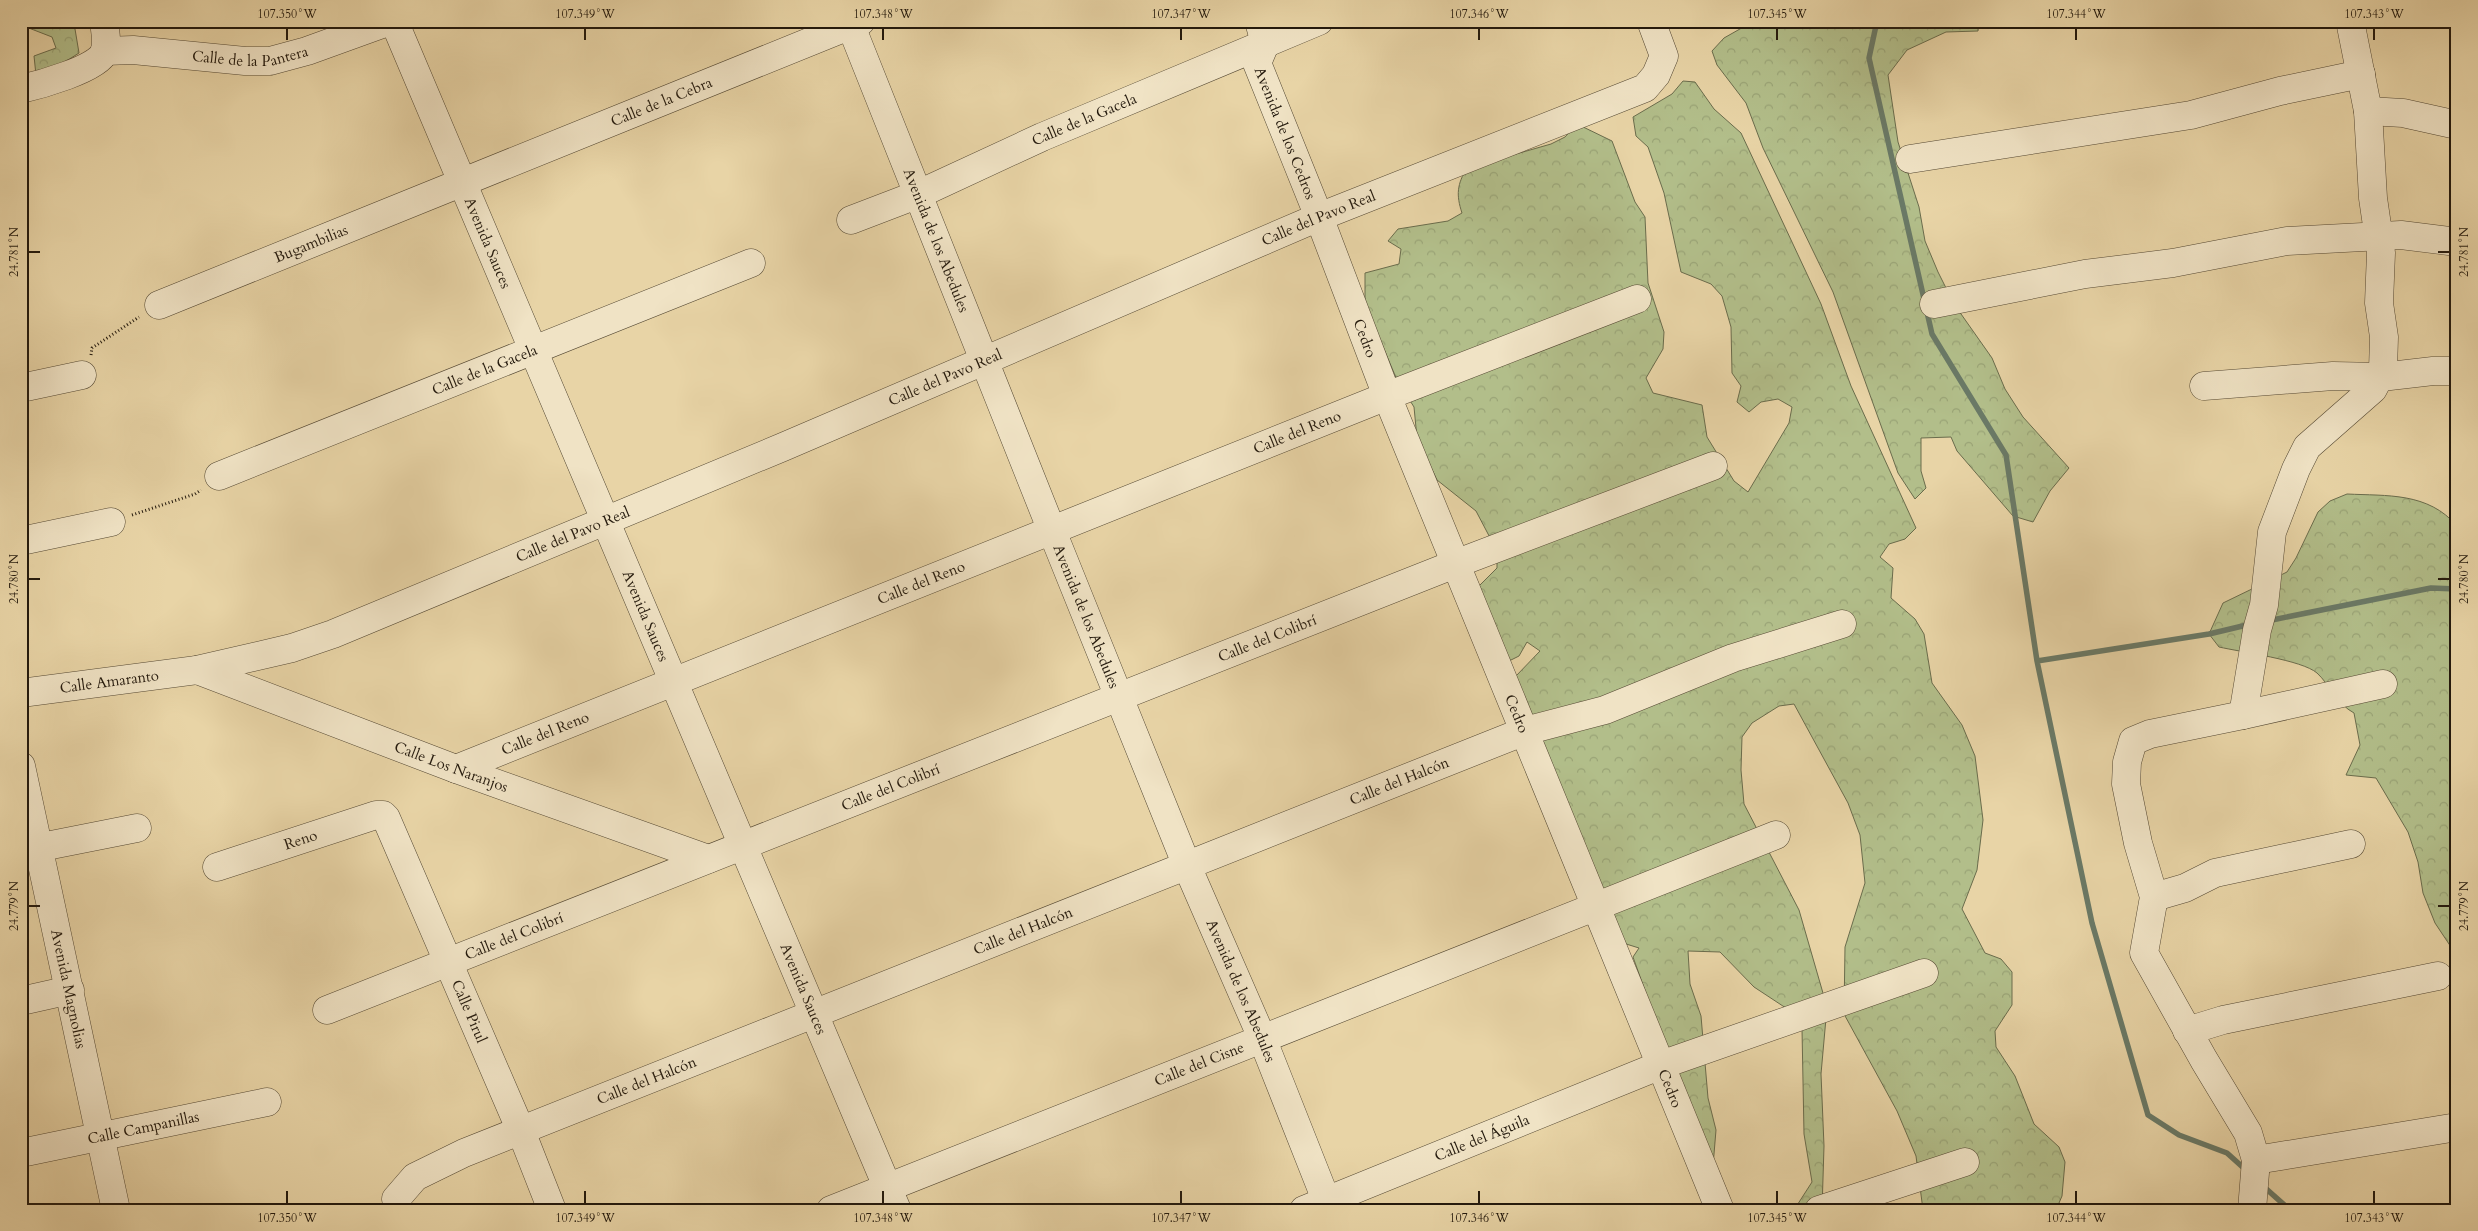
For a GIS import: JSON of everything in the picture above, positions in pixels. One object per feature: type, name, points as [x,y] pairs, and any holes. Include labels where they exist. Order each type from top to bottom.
[{"type":"street","points":[[21,89],[43,85],[96,62],[105,51],[104,21]]},
{"type":"street","name":"Calle de la Pantera","points":[[105,51],[133,50],[245,62],[270,61],[307,51],[390,21]]},
{"type":"street","name":"Avenida Sauces","points":[[394,21],[893,1198]]},
{"type":"street","name":"Calle de la Gacela","points":[[851,220],[919,194],[1262,32],[1319,21]]},
{"type":"street","name":"Calle del Pavo Real","points":[[196,670],[292,648],[333,634],[606,522],[1319,217],[1645,88],[1661,66],[1664,56],[1651,21]]},
{"type":"street","points":[[2242,715],[2256,630],[2264,605],[2272,532],[2296,469],[2307,447],[2360,403],[2381,377],[2384,355],[2379,303],[2381,254],[2368,111],[2350,21]]},
{"type":"street","name":"Calle de la Cebra","points":[[462,181],[853,23]]},
{"type":"street","name":"Avenida de los Abedules","points":[[853,23],[1052,531],[1188,866],[1262,1038],[1320,1207]]},
{"type":"street","name":"Avenida de los Cedros","points":[[1262,32],[1257,63],[1319,217]]},
{"type":"street","points":[[1910,159],[2191,115],[2361,74]]},
{"type":"street","points":[[2368,111],[2403,113],[2457,125]]},
{"type":"street","name":"Bugambilias","points":[[159,305],[462,181]]},
{"type":"street","name":"Cedro","points":[[1319,217],[1387,396],[1720,1210]]},
{"type":"street","points":[[1934,304],[2085,274],[2173,263],[2287,241],[2401,236],[2457,242]]},
{"type":"street","name":"Calle de la Gacela","points":[[220,476],[751,263]]},
{"type":"street","name":"Calle del Reno","points":[[456,769],[1387,396],[1637,300]]},
{"type":"street","points":[[2204,386],[2333,376],[2381,377],[2433,371],[2457,371]]},
{"type":"street","points":[[21,388],[82,375]]},
{"type":"street","name":"Calle del Colibrí","points":[[327,1010],[1455,564],[1713,466]]},
{"type":"street","points":[[21,541],[111,522]]},
{"type":"street","name":"Calle del Halcón","points":[[396,1199],[415,1177],[464,1153],[1525,731],[1605,710],[1733,658],[1842,624]]},
{"type":"street","name":"Calle Amaranto","points":[[21,693],[196,670]]},
{"type":"street","name":"Calle Los Naranjos","points":[[196,670],[456,769],[708,859]]},
{"type":"street","points":[[2252,1210],[2256,1160],[2248,1132],[2187,1031],[2144,953],[2154,897],[2138,843],[2126,784],[2128,762],[2133,741],[2150,734],[2383,684]]},
{"type":"street","name":"Avenida Magnolias","points":[[21,766],[30,849],[70,990],[116,1210]]},
{"type":"street","name":"Reno","points":[[217,867],[376,815],[383,815]]},
{"type":"street","name":"Calle Pirul","points":[[383,815],[522,1131],[552,1210]]},
{"type":"street","points":[[30,849],[137,828]]},
{"type":"street","name":"Calle del Cisne","points":[[831,1210],[893,1198],[1262,1038],[1776,835]]},
{"type":"street","points":[[2154,897],[2185,888],[2214,873],[2351,844]]},
{"type":"street","name":"Calle del Águila","points":[[1320,1207],[1661,1065],[1924,974]]},
{"type":"street","points":[[2187,1031],[2224,1020],[2438,976]]},
{"type":"street","points":[[21,1001],[70,990]]},
{"type":"street","name":"Calle Campanillas","points":[[21,1153],[267,1102]]},
{"type":"street","points":[[2256,1160],[2457,1127]]},
{"type":"street","points":[[1819,1210],[1965,1162]]},
{"type":"path","points":[[82,375],[89,366],[92,348],[159,305]]},
{"type":"path","points":[[111,522],[195,494],[220,476]]},
{"type":"green space","points":[[21,21],[64,21],[75,29],[79,53],[52,70],[36,75],[34,56],[56,48],[52,37],[21,25]]},
{"type":"green space","points":[[1754,21],[1979,21],[1978,31],[1946,32],[1907,50],[1888,75],[1898,142],[1919,207],[1925,241],[1938,272],[1954,304],[1992,358],[2005,389],[2023,417],[2069,468],[2050,491],[2033,522],[2013,516],[1957,451],[1951,437],[1921,438],[1921,471],[1926,488],[1915,499],[1898,473],[1833,292],[1763,148],[1746,103],[1717,65],[1712,51],[1724,38]]},
{"type":"green space","points":[[1683,81],[1695,82],[1714,109],[1741,133],[1821,304],[1851,386],[1916,528],[1905,539],[1889,544],[1880,557],[1893,568],[1891,598],[1915,619],[1924,634],[1932,683],[1962,725],[1975,756],[1983,820],[1977,870],[1962,909],[1985,953],[2001,959],[2012,972],[2012,1005],[1995,1031],[1996,1047],[2015,1076],[2034,1124],[2059,1147],[2065,1162],[2062,1196],[2056,1210],[1923,1210],[1916,1156],[1897,1111],[1844,1014],[1845,947],[1865,883],[1860,835],[1848,803],[1794,704],[1779,706],[1752,723],[1742,737],[1741,770],[1744,804],[1799,910],[1827,1007],[1821,1074],[1824,1146],[1822,1210],[1794,1210],[1812,1182],[1804,1134],[1802,1029],[1795,1014],[1754,987],[1720,952],[1688,951],[1690,984],[1701,1016],[1708,1098],[1716,1130],[1712,1178],[1633,957],[1639,948],[1623,943],[1516,676],[1540,651],[1527,642],[1519,656],[1505,663],[1474,591],[1497,568],[1497,551],[1476,511],[1437,480],[1417,438],[1414,407],[1397,380],[1365,304],[1365,273],[1399,264],[1401,249],[1388,241],[1398,229],[1448,221],[1462,213],[1458,190],[1467,168],[1551,144],[1565,137],[1577,124],[1612,141],[1635,202],[1645,217],[1648,283],[1664,332],[1663,349],[1646,378],[1653,393],[1702,405],[1707,437],[1734,481],[1748,492],[1789,423],[1792,407],[1778,399],[1761,402],[1749,412],[1737,402],[1741,386],[1732,373],[1731,327],[1722,296],[1711,284],[1681,272],[1664,193],[1648,147],[1636,136],[1633,117],[1672,94]]},
{"type":"green space","points":[[2347,494],[2392,496],[2420,501],[2446,515],[2457,526],[2457,956],[2435,923],[2423,893],[2418,862],[2408,832],[2376,778],[2346,775],[2360,745],[2354,713],[2338,700],[2317,673],[2309,668],[2285,660],[2219,647],[2209,634],[2223,603],[2287,572],[2296,558],[2318,512],[2330,501]]},
{"type":"waterway","points":[[1877,21],[1869,58],[1932,334],[2006,455],[2037,661],[2092,923],[2148,1115],[2179,1135],[2227,1153],[2247,1171]]},
{"type":"waterway","points":[[2267,621],[2431,588],[2457,589]]},
{"type":"waterway","points":[[2037,661],[2209,634],[2251,624]]},
{"type":"waterway","points":[[2263,1186],[2290,1210]]}]
